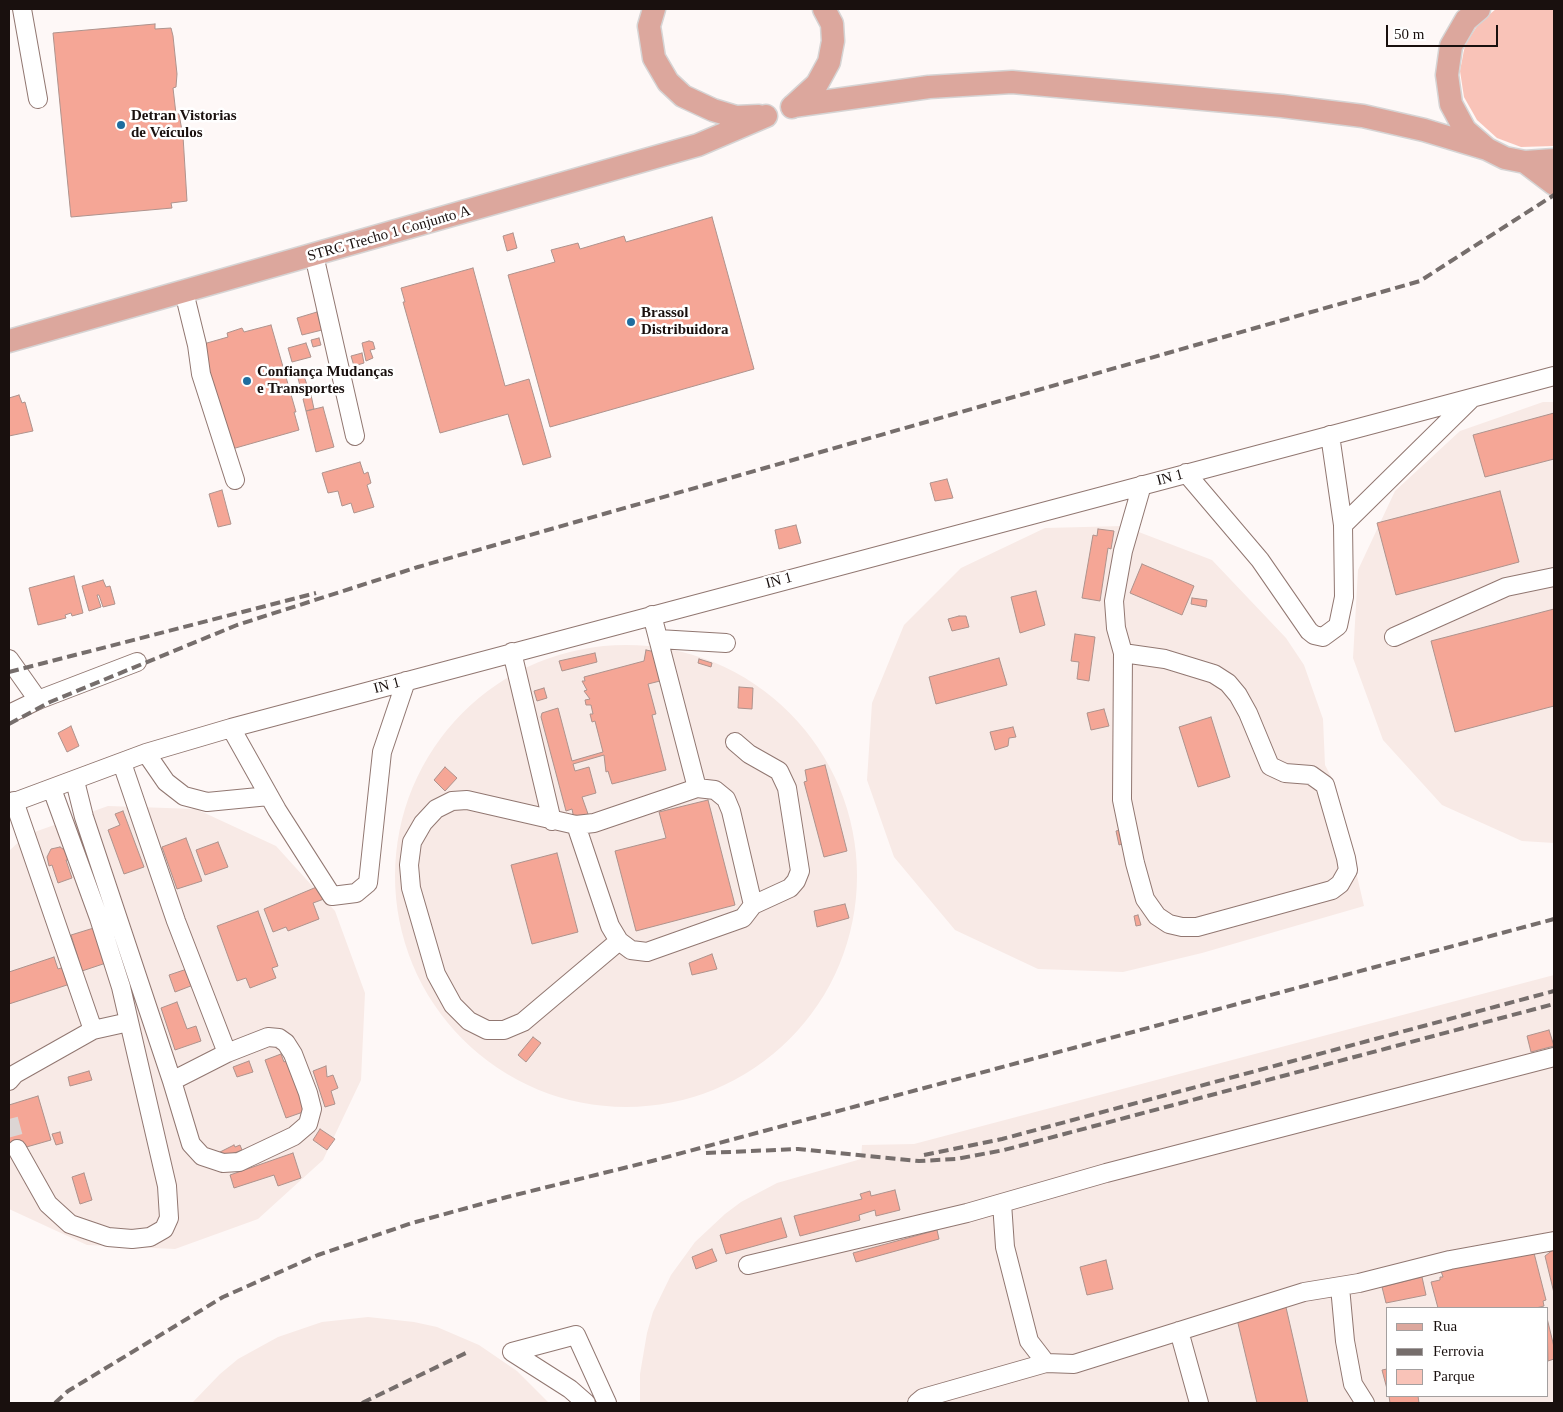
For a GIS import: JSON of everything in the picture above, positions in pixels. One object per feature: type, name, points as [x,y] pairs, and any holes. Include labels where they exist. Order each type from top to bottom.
[{"type":"main road","points":[[654,9],[649,26],[654,58],[668,82],[683,96],[713,110],[736,116],[779,114],[793,106],[818,84],[829,62],[833,42],[832,24],[824,9]]},
{"type":"main road","points":[[1479,9],[1466,20],[1451,46],[1446,75],[1451,104],[1465,130],[1487,149]]},
{"type":"main road","points":[[793,106],[929,87],[1012,82],[1282,106],[1363,116],[1424,130],[1487,149],[1505,158],[1525,162],[1554,160]]},
{"type":"main road","name":"STRC Trecho 1 Conjunto A","points":[[9,341],[698,145],[766,116]]},
{"type":"main road","points":[[1525,162],[1554,184]]},
{"type":"street","points":[[22,9],[38,99]]},
{"type":"street","points":[[314,255],[355,436]]},
{"type":"street","points":[[184,292],[197,344],[201,374],[236,480]]},
{"type":"street","name":"IN 1","points":[[11,803],[146,753],[231,728],[1554,376]]},
{"type":"street","points":[[1342,525],[1472,398]]},
{"type":"street","points":[[1186,474],[1260,560],[1302,621],[1314,635],[1323,636],[1338,626],[1344,596],[1342,525],[1330,435]]},
{"type":"street","points":[[1123,653],[1165,659],[1214,674],[1228,683],[1238,695],[1248,713],[1270,766],[1285,773],[1311,775],[1325,785],[1348,870],[1340,884],[1332,890],[1197,927],[1182,928],[1157,916],[1145,899],[1135,863],[1122,800],[1123,653],[1116,628],[1114,601],[1123,551],[1142,485]]},
{"type":"street","points":[[1394,637],[1506,587],[1554,577]]},
{"type":"street","points":[[652,615],[697,788]]},
{"type":"street","points":[[658,639],[726,643]]},
{"type":"street","points":[[512,652],[552,821]]},
{"type":"street","points":[[9,659],[38,700]]},
{"type":"street","points":[[9,714],[38,700],[136,662]]},
{"type":"street","points":[[231,728],[269,796],[332,896],[356,893],[368,883],[382,752],[406,681]]},
{"type":"street","points":[[576,825],[610,926],[619,941],[631,950],[647,952],[743,918],[753,905],[790,888],[796,881],[800,871],[787,788],[778,771],[749,754],[735,742]]},
{"type":"street","points":[[146,753],[166,782],[184,796],[207,802],[269,796]]},
{"type":"street","points":[[122,763],[176,920],[227,1052]]},
{"type":"street","points":[[74,781],[84,817],[172,1081],[190,1144],[202,1156],[223,1163],[239,1162],[294,1136],[308,1124],[312,1109],[308,1092],[293,1054],[286,1043],[279,1038],[268,1037],[227,1052],[172,1081]]},
{"type":"street","points":[[619,941],[523,1022],[504,1030],[487,1030],[469,1022],[453,1005],[436,974],[411,888],[409,865],[412,842],[423,823],[436,809],[452,801],[467,800],[576,825],[594,823],[697,788],[715,790],[729,805],[753,905]]},
{"type":"street","points":[[17,1149],[48,1204],[70,1224],[108,1237],[132,1239],[150,1237],[164,1229],[169,1218],[167,1186],[114,960],[52,789]]},
{"type":"street","points":[[11,803],[93,1030]]},
{"type":"street","points":[[9,1081],[15,1074],[93,1030],[129,1022]]},
{"type":"street","points":[[748,1265],[1002,1203],[1106,1173],[1554,1057]]},
{"type":"street","points":[[1002,1203],[1005,1247],[1029,1341],[1046,1363]]},
{"type":"street","points":[[917,1403],[923,1398],[1046,1363],[1074,1364],[1304,1292],[1340,1287],[1450,1260],[1554,1241]]},
{"type":"street","points":[[1340,1287],[1345,1341],[1354,1384],[1365,1403]]},
{"type":"street","points":[[1179,1331],[1199,1403]]},
{"type":"street","points":[[586,1403],[570,1389],[512,1352],[576,1335],[607,1403]]},
{"type":"shaded area","points":[[1543,402],[1554,402],[1554,843],[1522,841],[1442,805],[1383,740],[1353,658],[1358,570],[1395,491],[1460,431]]},
{"type":"shaded area","points":[[1123,526],[1212,560],[1286,638],[1304,665],[1323,719],[1325,765],[1336,786],[1364,906],[1202,953],[1123,972],[1038,969],[955,930],[894,857],[867,780],[872,703],[904,625],[961,568],[1045,528]]},
{"type":"shaded area","points":[[626,645],[671,650],[693,655],[714,663],[754,684],[789,713],[818,748],[839,788],[847,809],[852,831],[857,876],[852,921],[847,943],[839,964],[818,1004],[789,1039],[754,1068],[714,1089],[693,1097],[671,1102],[626,1107],[581,1102],[559,1097],[538,1089],[498,1068],[463,1039],[434,1004],[413,964],[405,943],[400,921],[395,876],[400,831],[405,809],[413,788],[434,748],[463,713],[498,684],[538,663],[559,655],[581,650]]},
{"type":"shaded area","points":[[108,806],[196,809],[276,846],[335,911],[365,993],[361,1080],[323,1160],[258,1219],[175,1249],[87,1245],[9,1209],[9,851],[26,835]]},
{"type":"shaded area","points":[[1554,975],[1554,1403],[640,1403],[640,1374],[647,1333],[653,1312],[671,1275],[695,1242],[741,1202],[777,1183],[861,1159],[862,1145],[914,1144]]},
{"type":"shaded area","points":[[368,1317],[414,1322],[437,1327],[479,1345],[517,1371],[549,1403],[192,1403],[220,1374],[238,1359],[278,1337],[322,1322]]},
{"type":"green space","points":[[1496,9],[1554,9],[1554,146],[1521,147],[1497,138],[1477,120],[1464,97],[1460,71],[1465,45],[1479,23]]},
{"type":"building","name":"Detran Vistorias de Veículos","points":[[155,24],[155,29],[171,28],[173,36],[177,74],[176,87],[173,88],[176,114],[179,114],[183,136],[187,201],[171,203],[172,208],[71,217],[53,33]]},
{"type":"building","name":"Brassol Distribuidora","points":[[712,217],[754,369],[550,427],[508,275],[555,262],[551,250],[578,243],[580,249],[624,236],[626,242]]},
{"type":"building","points":[[513,233],[517,248],[507,251],[503,236]]},
{"type":"building","points":[[473,268],[505,386],[529,379],[551,457],[523,465],[508,414],[440,433],[403,302],[405,302],[401,288]]},
{"type":"building","points":[[317,312],[322,330],[302,335],[297,318]]},
{"type":"building","name":"Confiança Mudanças e Transportes","points":[[271,325],[296,412],[294,412],[299,430],[232,449],[200,345],[228,337],[227,333],[242,328],[244,332]]},
{"type":"building","points":[[319,338],[321,345],[313,347],[311,340]]},
{"type":"building","points":[[373,342],[375,349],[370,350],[373,358],[366,361],[362,343]]},
{"type":"building","points":[[306,343],[311,357],[292,362],[288,348]]},
{"type":"building","points":[[362,353],[364,363],[354,366],[351,356]]},
{"type":"building","points":[[303,373],[308,388],[301,390],[297,374]]},
{"type":"building","points":[[19,395],[22,403],[25,402],[33,431],[9,436],[9,398]]},
{"type":"building","points":[[311,395],[314,409],[306,411],[303,399]]},
{"type":"building","points":[[323,407],[334,447],[316,452],[306,411]]},
{"type":"building","points":[[1554,413],[1554,459],[1485,477],[1473,435]]},
{"type":"building","points":[[360,462],[364,474],[368,472],[371,483],[367,485],[374,507],[354,513],[351,503],[342,506],[338,491],[328,493],[322,473]]},
{"type":"building","points":[[947,479],[953,498],[935,501],[930,483]]},
{"type":"building","points":[[222,490],[231,524],[218,527],[209,494]]},
{"type":"building","points":[[1500,491],[1519,562],[1396,595],[1377,523]]},
{"type":"building","points":[[796,525],[801,543],[779,549],[775,530]]},
{"type":"building","points":[[1098,529],[1114,531],[1111,549],[1108,548],[1100,601],[1082,598],[1093,535],[1097,536]]},
{"type":"building","points":[[1142,564],[1194,586],[1182,615],[1130,593]]},
{"type":"building","points":[[74,576],[83,613],[72,616],[71,613],[65,615],[66,618],[38,625],[29,588]]},
{"type":"building","points":[[103,580],[106,587],[110,586],[115,604],[103,607],[99,595],[97,595],[101,607],[89,611],[82,586]]},
{"type":"building","points":[[1036,591],[1045,625],[1020,633],[1011,597]]},
{"type":"building","points":[[1192,598],[1207,600],[1206,607],[1191,604]]},
{"type":"building","points":[[1554,609],[1554,706],[1455,732],[1431,641]]},
{"type":"building","points":[[966,616],[969,627],[952,631],[948,619]]},
{"type":"building","points":[[1075,634],[1095,637],[1089,681],[1077,679],[1079,662],[1071,661]]},
{"type":"building","points":[[646,650],[670,655],[676,677],[648,684],[656,714],[652,715],[666,770],[612,784],[608,771],[606,772],[604,755],[573,764],[575,771],[589,767],[596,793],[582,797],[588,814],[574,819],[572,809],[566,811],[541,717],[542,713],[558,708],[572,761],[603,752],[595,721],[592,722],[590,714],[593,714],[591,705],[586,705],[585,700],[590,699],[584,691],[587,690],[582,681],[585,681],[584,677],[644,661]]},
{"type":"building","points":[[595,653],[597,662],[562,671],[559,661]]},
{"type":"building","points":[[999,658],[1007,685],[936,704],[929,677]]},
{"type":"building","points":[[699,659],[712,663],[711,667],[698,663]]},
{"type":"building","points":[[739,687],[753,688],[752,709],[738,708]]},
{"type":"building","points":[[544,688],[547,698],[537,701],[534,691]]},
{"type":"building","points":[[1104,709],[1109,726],[1091,730],[1087,713]]},
{"type":"building","points":[[1211,717],[1230,777],[1198,787],[1179,727]]},
{"type":"building","points":[[71,726],[79,746],[67,752],[58,733]]},
{"type":"building","points":[[1013,727],[1016,737],[1009,738],[1008,746],[995,750],[990,732]]},
{"type":"building","points":[[825,765],[847,851],[824,857],[804,782],[807,781],[805,770]]},
{"type":"building","points":[[445,767],[457,778],[445,791],[434,780]]},
{"type":"building","points":[[708,800],[735,905],[636,931],[615,851],[666,838],[659,812]]},
{"type":"building","points":[[123,811],[144,867],[124,874],[108,830],[120,825],[115,814]]},
{"type":"building","points":[[1120,830],[1124,843],[1119,845],[1116,831]]},
{"type":"building","points":[[186,838],[202,881],[177,889],[162,847]]},
{"type":"building","points":[[218,842],[228,867],[205,875],[196,850]]},
{"type":"building","points":[[60,847],[66,851],[69,860],[66,860],[72,878],[58,883],[52,865],[49,866],[47,857],[51,849]]},
{"type":"building","points":[[557,853],[578,932],[532,944],[511,865]]},
{"type":"building","points":[[319,886],[324,899],[313,903],[319,919],[288,931],[286,927],[273,932],[264,909]]},
{"type":"building","points":[[845,904],[849,918],[817,927],[814,911]]},
{"type":"building","points":[[258,911],[278,966],[272,968],[276,978],[250,988],[246,978],[237,981],[217,926]]},
{"type":"building","points":[[1138,915],[1141,925],[1136,926],[1134,916]]},
{"type":"building","points":[[97,927],[109,962],[82,971],[71,935]]},
{"type":"building","points":[[712,954],[717,969],[692,975],[689,963]]},
{"type":"building","points":[[54,957],[58,969],[64,967],[70,984],[9,1004],[9,972]]},
{"type":"building","points":[[190,968],[196,984],[175,992],[169,975]]},
{"type":"building","points":[[177,1002],[187,1029],[196,1026],[201,1041],[175,1050],[161,1008]]},
{"type":"building","points":[[1549,1030],[1554,1046],[1531,1052],[1527,1036]]},
{"type":"building","points":[[533,1037],[541,1043],[526,1062],[518,1055]]},
{"type":"building","points":[[281,1054],[284,1062],[287,1060],[306,1111],[286,1118],[265,1060]]},
{"type":"building","points":[[249,1061],[253,1072],[237,1077],[233,1067]]},
{"type":"building","points":[[326,1066],[327,1077],[333,1075],[338,1088],[331,1091],[335,1104],[325,1107],[313,1071]]},
{"type":"building","points":[[89,1071],[92,1080],[70,1086],[68,1077]]},
{"type":"building","points":[[38,1096],[51,1140],[9,1152],[9,1105]]},
{"type":"building","points":[[320,1129],[335,1139],[327,1150],[313,1140]]},
{"type":"building","points":[[60,1132],[63,1143],[56,1145],[52,1134]]},
{"type":"building","points":[[234,1145],[235,1147],[240,1145],[242,1150],[218,1159],[216,1154]]},
{"type":"building","points":[[293,1153],[301,1178],[278,1186],[274,1175],[234,1188],[230,1175]]},
{"type":"building","points":[[84,1173],[92,1200],[80,1204],[72,1177]]},
{"type":"building","points":[[895,1190],[900,1210],[876,1216],[875,1210],[859,1215],[860,1220],[800,1236],[794,1216],[862,1199],[860,1194],[870,1191],[871,1196]]},
{"type":"building","points":[[781,1218],[787,1237],[726,1254],[720,1235]]},
{"type":"building","points":[[937,1230],[939,1239],[856,1262],[853,1253]]},
{"type":"building","points":[[712,1249],[717,1261],[696,1269],[692,1257]]},
{"type":"building","points":[[1529,1249],[1534,1253],[1546,1300],[1543,1301],[1544,1306],[1540,1307],[1438,1307],[1431,1282],[1440,1280],[1440,1277],[1443,1277],[1441,1271]]},
{"type":"building","points":[[1554,1249],[1554,1293],[1545,1256]]},
{"type":"building","points":[[1106,1260],[1113,1289],[1087,1295],[1080,1267]]},
{"type":"building","points":[[1422,1277],[1426,1295],[1386,1303],[1382,1287]]},
{"type":"building","points":[[1285,1303],[1308,1403],[1257,1403],[1236,1315]]},
{"type":"building","points":[[1548,1322],[1554,1347],[1554,1359],[1548,1361]]},
{"type":"building","points":[[1386,1369],[1386,1385],[1382,1370]]},
{"type":"building","points":[[1389,1397],[1418,1397],[1419,1403],[1390,1403]]},
{"type":"tunnel","points":[[9,1119],[17,1149]]},
{"type":"railway","points":[[9,724],[50,702],[237,625],[418,567],[1420,281],[1554,195]]},
{"type":"railway","points":[[9,672],[316,593]]},
{"type":"railway","points":[[55,1403],[68,1391],[223,1297],[318,1255],[412,1223],[652,1161],[1554,919]]},
{"type":"railway","points":[[924,1155],[1002,1139],[1554,991]]},
{"type":"railway","points":[[706,1153],[798,1149],[919,1161],[956,1159],[1004,1150],[1554,1004]]},
{"type":"railway","points":[[362,1403],[470,1351]]},
{"type":"place","name":"Detran Vistorias de Veículos","points":[[121,125]]},
{"type":"place","name":"Brassol Distribuidora","points":[[631,322]]},
{"type":"place","name":"Confiança Mudanças e Transportes","points":[[247,381]]}]
